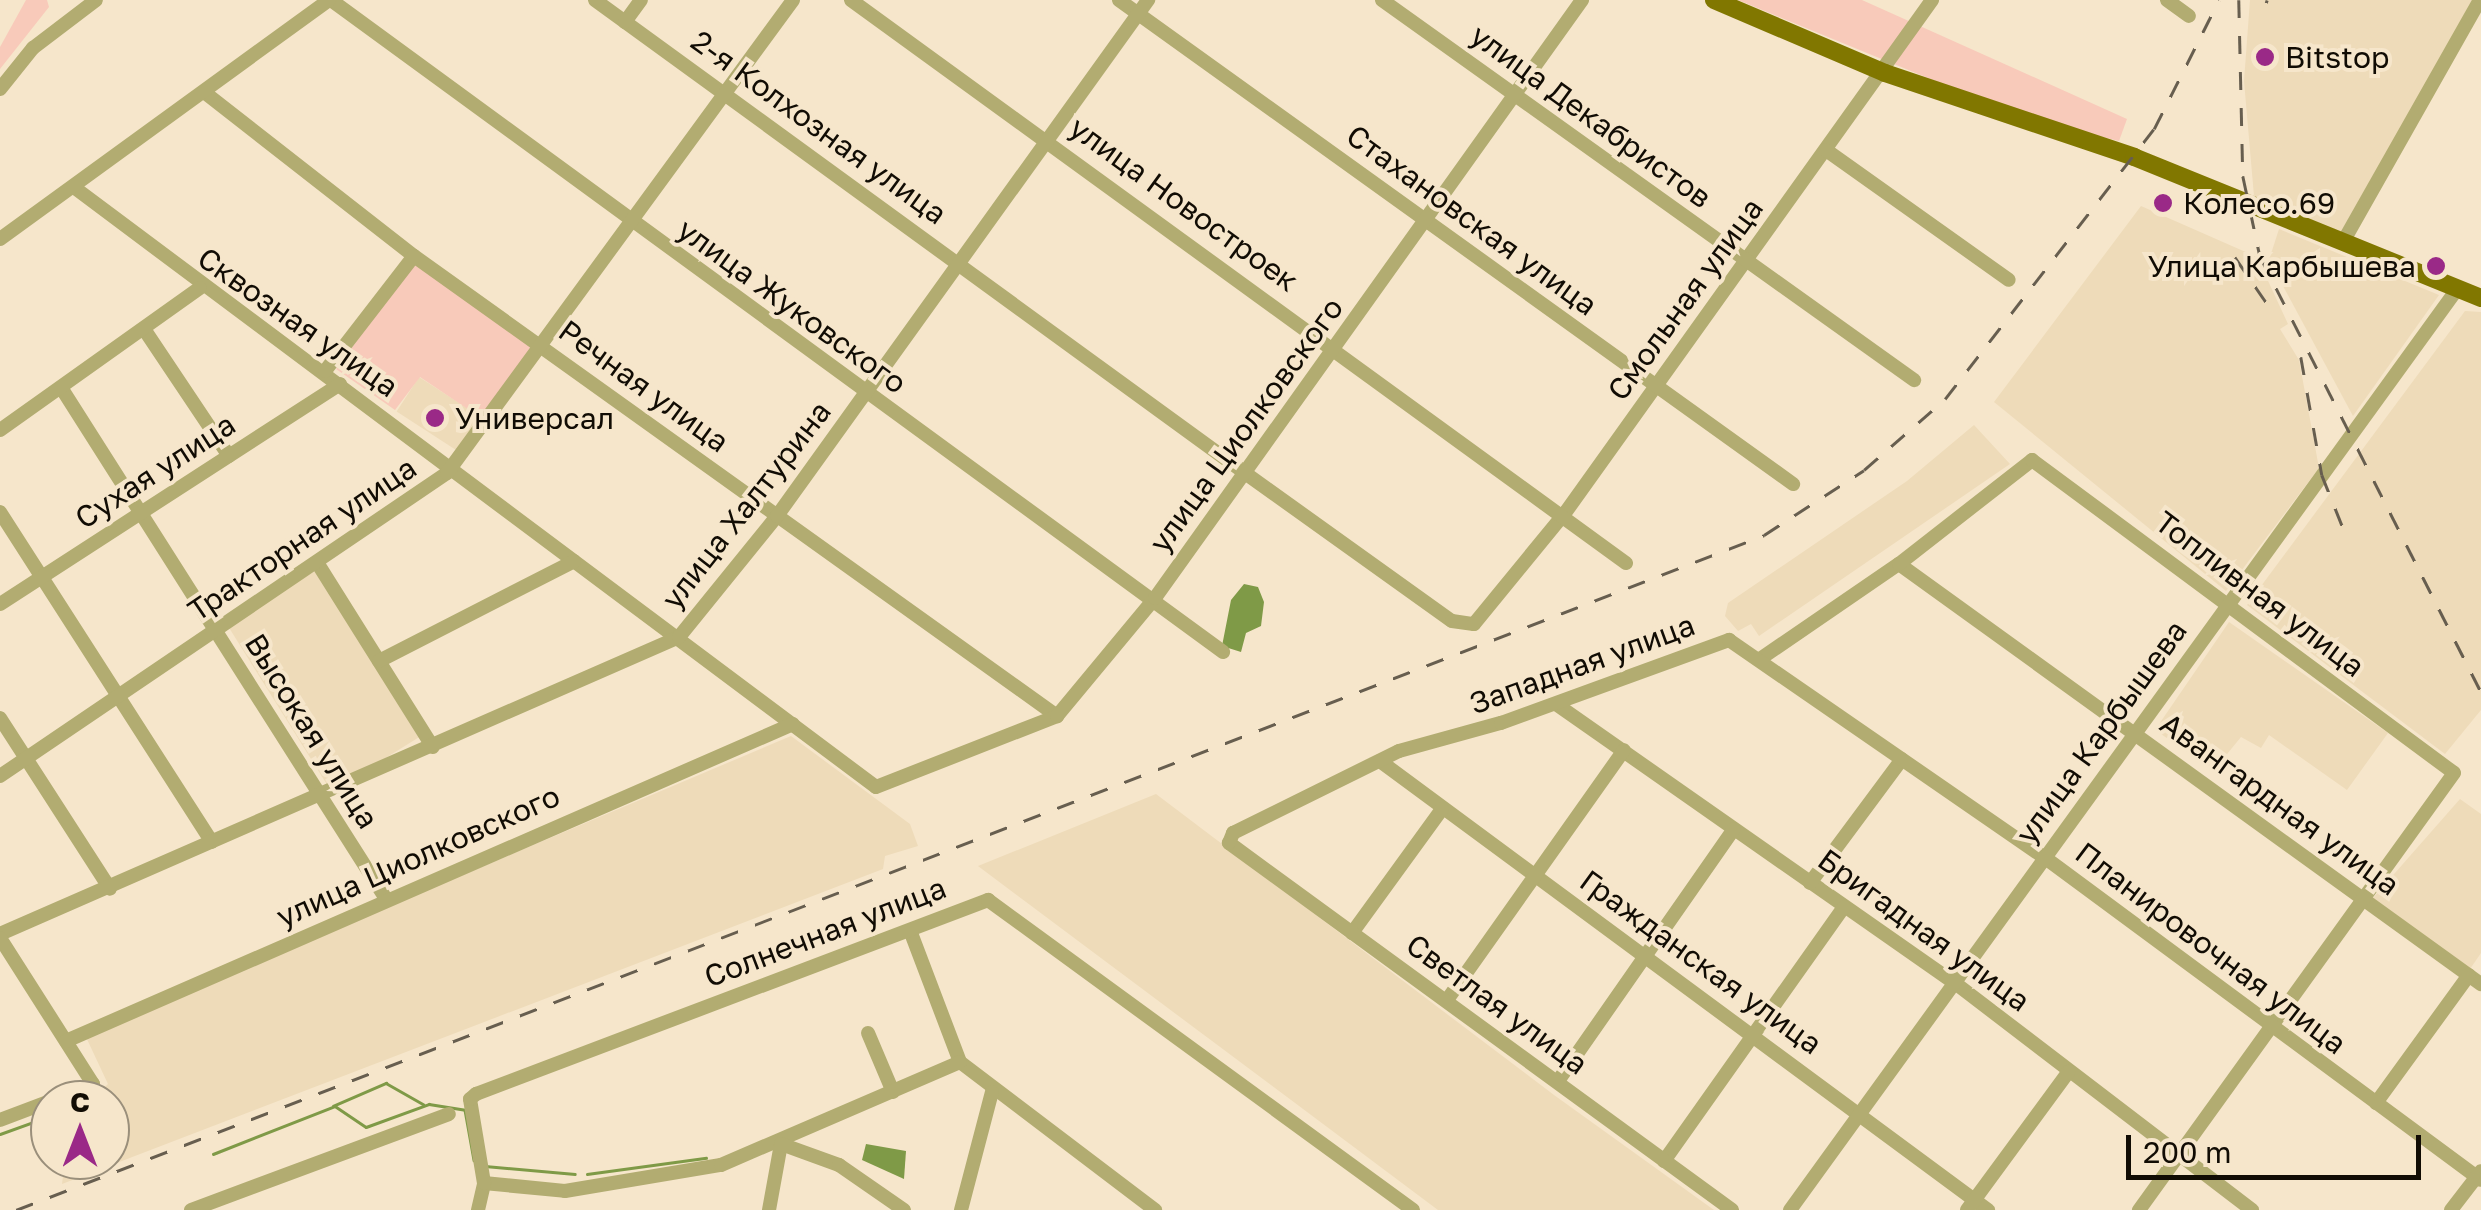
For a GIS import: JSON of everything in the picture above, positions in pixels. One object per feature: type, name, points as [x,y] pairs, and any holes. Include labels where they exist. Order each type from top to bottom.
[{"type":"main road","points":[[1714,0],[1880,71],[2112,150],[2481,298]]},
{"type":"street","points":[[0,89],[33,48],[96,0]]},
{"type":"street","points":[[0,239],[330,0]]},
{"type":"street","name":"улица Жуковского","points":[[330,0],[628,222],[1155,598],[1224,652]]},
{"type":"street","name":"2-я Колхозная улица","points":[[595,0],[726,89],[1245,474],[1452,621],[1474,624]]},
{"type":"street","points":[[625,22],[641,0]]},
{"type":"street","name":"Тракторная улица","points":[[0,776],[318,564],[453,465],[793,0]]},
{"type":"street","name":"улица Новостроек","points":[[851,0],[1564,513],[1626,563]]},
{"type":"street","name":"Стахановская улица","points":[[1119,0],[1793,484]]},
{"type":"street","name":"улица Халтурина","points":[[0,936],[679,637],[778,516],[960,265],[1045,138],[1148,0]]},
{"type":"street","name":"улица Декабристов","points":[[1382,0],[1914,380]]},
{"type":"street","name":"улица Циолковского","points":[[876,787],[1057,716],[1155,598],[1582,0]]},
{"type":"street","name":"Смольная улица","points":[[1474,624],[1564,513],[1748,262],[1932,0]]},
{"type":"street","points":[[2167,0],[2189,16]]},
{"type":"street","points":[[2343,242],[2480,0]]},
{"type":"street","name":"Речная улица","points":[[204,92],[414,256],[1057,716]]},
{"type":"street","points":[[1826,150],[2009,280]]},
{"type":"street","name":"Сквозная улица","points":[[74,188],[200,288],[325,371],[453,465],[574,561],[876,787]]},
{"type":"street","points":[[325,371],[414,256]]},
{"type":"street","points":[[0,430],[146,332],[200,288]]},
{"type":"street","name":"улица Карбышева","points":[[1790,1210],[2458,288]]},
{"type":"street","points":[[146,332],[229,456]]},
{"type":"street","name":"Сухая улица","points":[[0,604],[340,384]]},
{"type":"street","name":"Высокая улица","points":[[62,390],[386,899]]},
{"type":"street","name":"Топливная улица","points":[[1899,564],[2032,460],[2454,773],[2366,901]]},
{"type":"street","points":[[0,512],[212,842]]},
{"type":"street","points":[[379,661],[574,561]]},
{"type":"street","points":[[318,564],[433,748]]},
{"type":"street","points":[[1760,659],[1899,564]]},
{"type":"street","name":"Авангардная улица","points":[[1899,564],[2475,979]]},
{"type":"street","name":"Западная улица","points":[[1230,843],[1242,824],[1380,761],[1556,704],[1729,640],[1760,659]]},
{"type":"street","name":"Планировочная улица","points":[[1760,659],[2044,857],[2272,1030],[2480,1176]]},
{"type":"street","name":"Бригадная улица","points":[[1556,704],[1956,983],[2252,1210]]},
{"type":"street","points":[[0,718],[110,889]]},
{"type":"street","name":"улица Циолковского","points":[[66,1041],[793,724]]},
{"type":"street","points":[[1447,1000],[1624,750]]},
{"type":"street","points":[[1810,884],[1902,759]]},
{"type":"street","name":"Гражданская улица","points":[[1380,761],[1642,957],[1864,1111],[1971,1205],[1988,1210]]},
{"type":"street","points":[[1352,933],[1442,809]]},
{"type":"street","points":[[1558,1081],[1734,828]]},
{"type":"street","name":"Светлая улица","points":[[1230,843],[1732,1210]]},
{"type":"street","name":"Солнечная улица","points":[[483,1170],[470,1100],[476,1094],[911,933],[988,900],[1413,1210]]},
{"type":"street","points":[[2139,1210],[2366,901]]},
{"type":"street","points":[[1664,1161],[1844,907]]},
{"type":"street","points":[[911,933],[960,1062],[992,1092],[1155,1210]]},
{"type":"street","points":[[0,936],[90,1080]]},
{"type":"street","points":[[2376,1104],[2475,979]]},
{"type":"street","points":[[868,1033],[893,1092]]},
{"type":"street","points":[[478,1210],[483,1170],[565,1191],[722,1165],[781,1144],[960,1062]]},
{"type":"street","points":[[1971,1205],[2070,1071]]},
{"type":"street","points":[[961,1210],[992,1092]]},
{"type":"street","points":[[0,1120],[30,1108]]},
{"type":"street","points":[[191,1210],[449,1114]]},
{"type":"street","points":[[769,1210],[781,1144]]},
{"type":"street","points":[[781,1144],[839,1165],[904,1210]]},
{"type":"street","points":[[2452,1210],[2480,1176]]},
{"type":"shaded area","points":[[26,0],[47,0],[49,7],[0,69],[0,47]]},
{"type":"shaded area","points":[[1738,0],[1862,0],[2127,119],[2119,141],[2028,119]]},
{"type":"shaded area","points":[[2250,0],[2474,0],[2339,235],[2254,196],[2244,81]]},
{"type":"shaded area","points":[[2141,206],[2257,257],[2288,324],[2280,329],[2299,360],[2319,468],[2226,591],[1994,402]]},
{"type":"shaded area","points":[[2279,229],[2439,295],[2353,416],[2269,260]]},
{"type":"shaded area","points":[[416,260],[534,345],[481,418],[420,377],[395,410],[336,369]]},
{"type":"shaded area","points":[[2465,311],[2481,312],[2481,710],[2445,754],[2247,605]]},
{"type":"shaded area","points":[[419,377],[481,417],[459,452],[397,411]]},
{"type":"shaded area","points":[[1974,425],[2010,464],[1759,636],[1751,624],[1738,631],[1725,616],[1728,603],[1907,481]]},
{"type":"shaded area","points":[[315,571],[419,737],[332,792],[228,626]]},
{"type":"shaded area","points":[[1244,584],[1258,587],[1264,602],[1261,626],[1246,633],[1241,652],[1222,646],[1231,600]]},
{"type":"shaded area","points":[[2229,622],[2388,733],[2347,790],[2269,735],[2261,748],[2241,737],[2214,770],[2155,730]]},
{"type":"shaded area","points":[[791,736],[910,824],[918,846],[885,856],[883,869],[130,1158],[130,1080],[106,1080],[85,1035]]},
{"type":"shaded area","points":[[1156,794],[1554,1095],[1714,1210],[1438,1210],[978,866]]},
{"type":"shaded area","points":[[2460,799],[2481,814],[2481,953],[2470,969],[2373,898]]},
{"type":"shaded area","points":[[866,1144],[906,1151],[904,1179],[862,1160]]},
{"type":"waterway","points":[[333,1106],[386,1083],[423,1104]]},
{"type":"waterway","points":[[213,1154],[335,1106],[366,1127],[429,1104],[465,1110],[474,1160]]},
{"type":"waterway","points":[[0,1134],[30,1123]]},
{"type":"waterway","points":[[587,1174],[706,1158]]},
{"type":"waterway","points":[[485,1166],[575,1174]]},
{"type":"railway","points":[[16,1210],[1764,535],[1864,470],[1945,399],[2154,129],[2219,0]]},
{"type":"railway","points":[[2239,0],[2243,176],[2260,256],[2481,692]]},
{"type":"railway","points":[[2235,257],[2275,315]]},
{"type":"railway","points":[[2301,357],[2322,475],[2348,540]]},
{"type":"place","name":"Bitstop","points":[[2265,57]]},
{"type":"place","name":"Колесо.69","points":[[2163,203]]},
{"type":"place","name":"Улица Карбышева","points":[[2436,266]]},
{"type":"place","name":"Универсал","points":[[435,418]]}]
